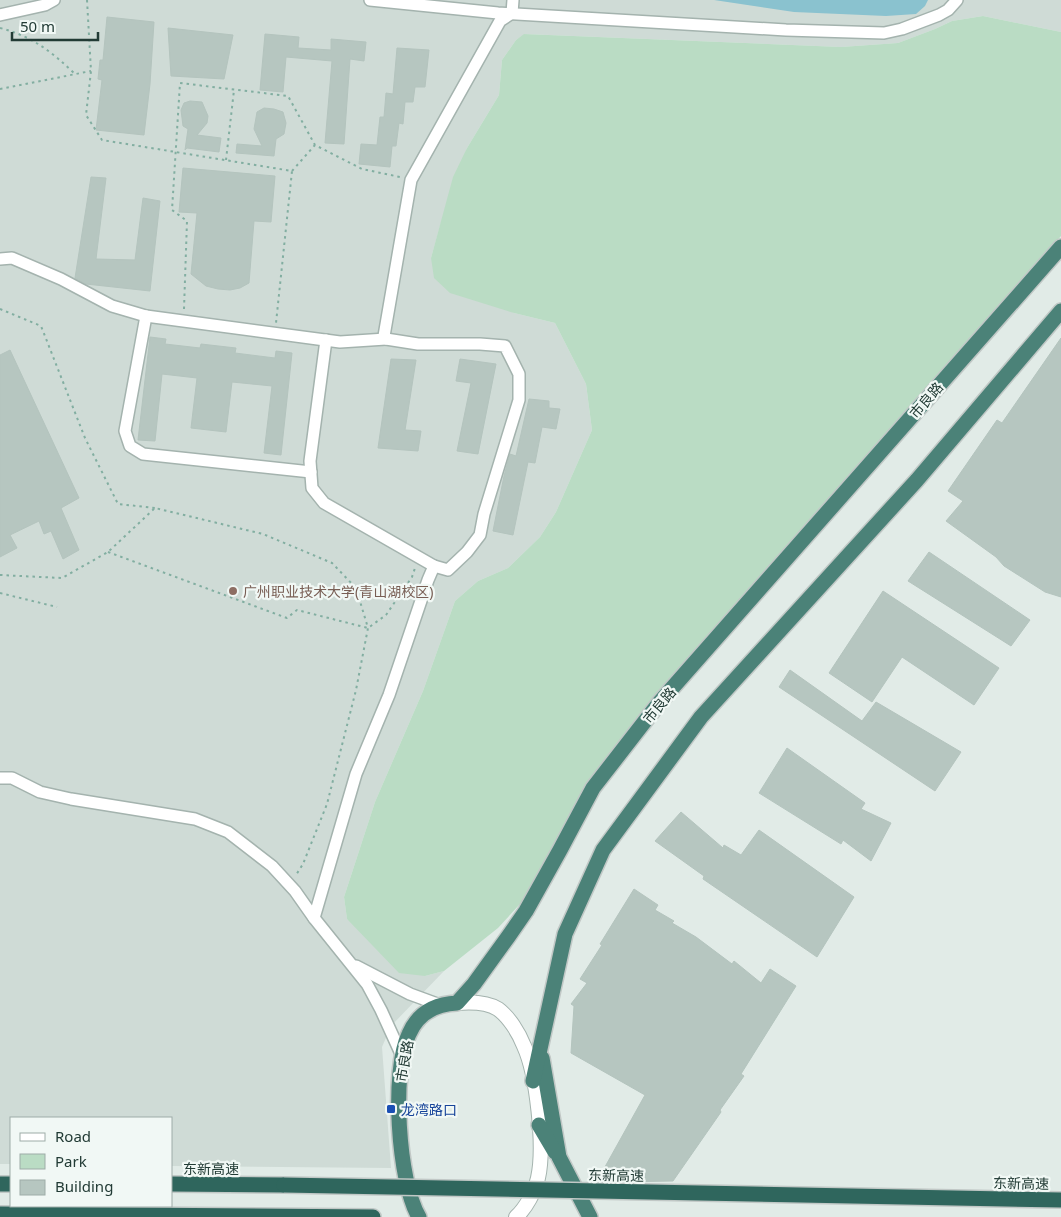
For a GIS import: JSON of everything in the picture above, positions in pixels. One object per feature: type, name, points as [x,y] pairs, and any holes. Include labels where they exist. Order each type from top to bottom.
[{"type":"highway","name":"市良路","points":[[415,1213],[406,1180],[401,1148],[399,1091],[402,1056],[408,1034],[418,1019],[428,1009],[457,1003],[526,911],[593,788],[659,703],[1061,247]]},
{"type":"highway","points":[[533,1081],[565,934],[603,850],[701,718],[917,480],[1061,311]]},
{"type":"highway","points":[[540,1046],[559,1158]]},
{"type":"highway","points":[[539,1125],[590,1217]]},
{"type":"highway","name":"东新高速","points":[[172,1184],[1061,1200]]},
{"type":"highway","points":[[0,1214],[373,1217]]},
{"type":"street","points":[[0,15],[45,5],[54,0]]},
{"type":"street","points":[[370,0],[512,13],[786,30],[884,33],[902,29],[939,15],[948,10],[957,0]]},
{"type":"street","points":[[512,13],[513,0]]},
{"type":"street","points":[[386,339],[384,336],[411,180],[500,21],[512,13]]},
{"type":"street","points":[[0,259],[12,258],[61,279],[112,306],[146,316],[275,333],[326,340],[340,342],[386,339],[418,344],[505,346],[519,374],[519,400],[489,497],[480,535],[467,552],[448,570],[434,566],[419,558],[324,503],[312,488],[310,461],[326,340]]},
{"type":"street","points":[[146,316],[125,431],[130,446],[143,454],[311,472]]},
{"type":"street","points":[[314,918],[356,774],[389,695],[434,566]]},
{"type":"street","points":[[0,778],[12,778],[40,792],[70,799],[195,819],[228,832],[272,866],[290,885],[350,962],[367,984],[402,1056]]},
{"type":"street","points":[[350,962],[410,994],[440,1005]]},
{"type":"street","points":[[457,1003],[469,1002],[496,1008],[505,1015],[525,1046],[533,1081],[539,1125],[540,1161],[538,1179],[532,1195],[516,1217]]},
{"type":"path","points":[[87,0],[91,71],[86,114],[102,140],[292,171]]},
{"type":"path","points":[[0,28],[14,31],[52,52],[75,74]]},
{"type":"path","points":[[0,89],[91,71]]},
{"type":"path","points":[[184,321],[187,220],[172,210],[180,83],[288,96],[314,144],[362,169],[411,180]]},
{"type":"path","points":[[226,160],[234,90]]},
{"type":"path","points":[[275,333],[292,171],[314,144]]},
{"type":"path","points":[[0,309],[41,326],[85,438],[118,504],[155,508],[262,534],[332,563],[356,588],[368,628],[356,690],[327,804],[303,864],[290,885]]},
{"type":"path","points":[[0,575],[62,578],[108,552],[155,508]]},
{"type":"path","points":[[108,552],[287,618],[297,610],[368,628]]},
{"type":"path","points":[[368,628],[386,615],[401,595],[412,577],[419,558]]},
{"type":"path","points":[[0,593],[57,607]]},
{"type":"shaded area","name":"广州职业技术大学(青山湖校区)","points":[[0,0],[1061,0],[1061,32],[983,16],[952,21],[898,43],[841,47],[525,34],[516,40],[502,60],[499,95],[467,148],[431,258],[514,313],[555,323],[586,384],[592,430],[556,512],[540,537],[508,568],[478,581],[455,601],[423,691],[375,802],[344,897],[347,919],[425,976],[444,971],[391,1026],[382,1047],[391,1168],[172,1166],[172,1117],[10,1117],[10,1164],[0,1164]]},
{"type":"green space","points":[[983,16],[1061,32],[1061,236],[620,743],[538,880],[520,904],[498,928],[444,971],[425,976],[399,973],[347,919],[344,897],[375,802],[423,691],[455,601],[478,581],[508,568],[540,537],[556,512],[592,430],[586,384],[555,323],[514,313],[450,293],[434,278],[431,258],[453,177],[467,148],[499,95],[502,60],[516,40],[524,34],[841,47],[898,43],[952,21]]},
{"type":"water","points":[[714,0],[928,0],[925,6],[916,14],[886,16],[794,12]]},
{"type":"building","points":[[107,17],[154,22],[144,135],[96,130],[102,80],[98,79],[100,60],[103,60]]},
{"type":"building","points":[[168,28],[233,35],[224,79],[171,76]]},
{"type":"building","points":[[265,34],[299,37],[298,48],[331,50],[331,39],[366,42],[364,61],[350,59],[344,144],[325,143],[332,61],[286,57],[283,92],[260,90]]},
{"type":"building","points":[[397,48],[429,50],[425,87],[415,87],[413,102],[405,102],[403,124],[399,123],[396,146],[392,146],[390,167],[359,164],[361,144],[377,145],[380,117],[384,117],[386,93],[393,94]]},
{"type":"building","points":[[190,101],[202,102],[208,116],[207,123],[197,135],[221,138],[219,152],[187,148],[185,150],[188,129],[183,126],[181,110],[184,103]]},
{"type":"building","points":[[264,108],[283,112],[286,123],[284,134],[276,139],[274,156],[236,153],[237,144],[262,146],[254,129],[257,112]]},
{"type":"building","points":[[183,168],[275,176],[271,222],[254,221],[249,283],[240,288],[230,290],[206,286],[191,274],[197,213],[179,212]]},
{"type":"building","points":[[91,177],[106,178],[96,259],[135,260],[143,198],[160,201],[150,291],[86,284],[75,278]]},
{"type":"building","points":[[150,337],[166,339],[165,344],[200,348],[201,344],[236,348],[235,353],[275,358],[276,351],[292,353],[281,455],[264,453],[272,386],[232,382],[226,432],[191,428],[197,378],[162,374],[155,441],[138,440]]},
{"type":"building","points":[[1061,338],[1061,597],[1045,592],[1004,566],[996,557],[946,521],[963,501],[948,491],[997,420],[1002,423]]},
{"type":"building","points":[[10,350],[79,498],[61,508],[79,550],[63,559],[51,531],[44,534],[39,521],[10,535],[17,548],[0,557],[0,355]]},
{"type":"building","points":[[391,359],[416,360],[405,430],[421,431],[418,451],[378,448]]},
{"type":"building","points":[[460,359],[496,364],[478,454],[457,451],[471,383],[456,381]]},
{"type":"building","points":[[529,399],[549,401],[549,408],[560,409],[556,429],[542,427],[535,463],[528,462],[513,535],[493,531],[510,454],[516,456]]},
{"type":"building","points":[[929,552],[1030,620],[1011,646],[908,581]]},
{"type":"building","points":[[883,591],[999,668],[974,705],[902,657],[872,702],[829,673]]},
{"type":"building","points":[[790,670],[862,721],[876,702],[961,752],[935,791],[779,687]]},
{"type":"building","points":[[787,748],[865,803],[861,809],[891,823],[871,861],[843,840],[841,844],[759,793]]},
{"type":"building","points":[[681,812],[723,848],[724,845],[741,855],[759,830],[854,897],[817,957],[703,879],[704,876],[655,841]]},
{"type":"building","points":[[634,889],[658,905],[655,910],[674,921],[672,923],[696,937],[732,964],[734,961],[761,983],[770,969],[796,986],[741,1074],[744,1076],[673,1181],[615,1182],[601,1174],[645,1095],[571,1053],[574,1006],[571,1004],[587,983],[580,979]]},
{"type":"place","name":"广州职业技术大学(青山湖校区)","points":[[233,591]]},
{"type":"place","name":"龙湾路口","points":[[391,1109]]}]
